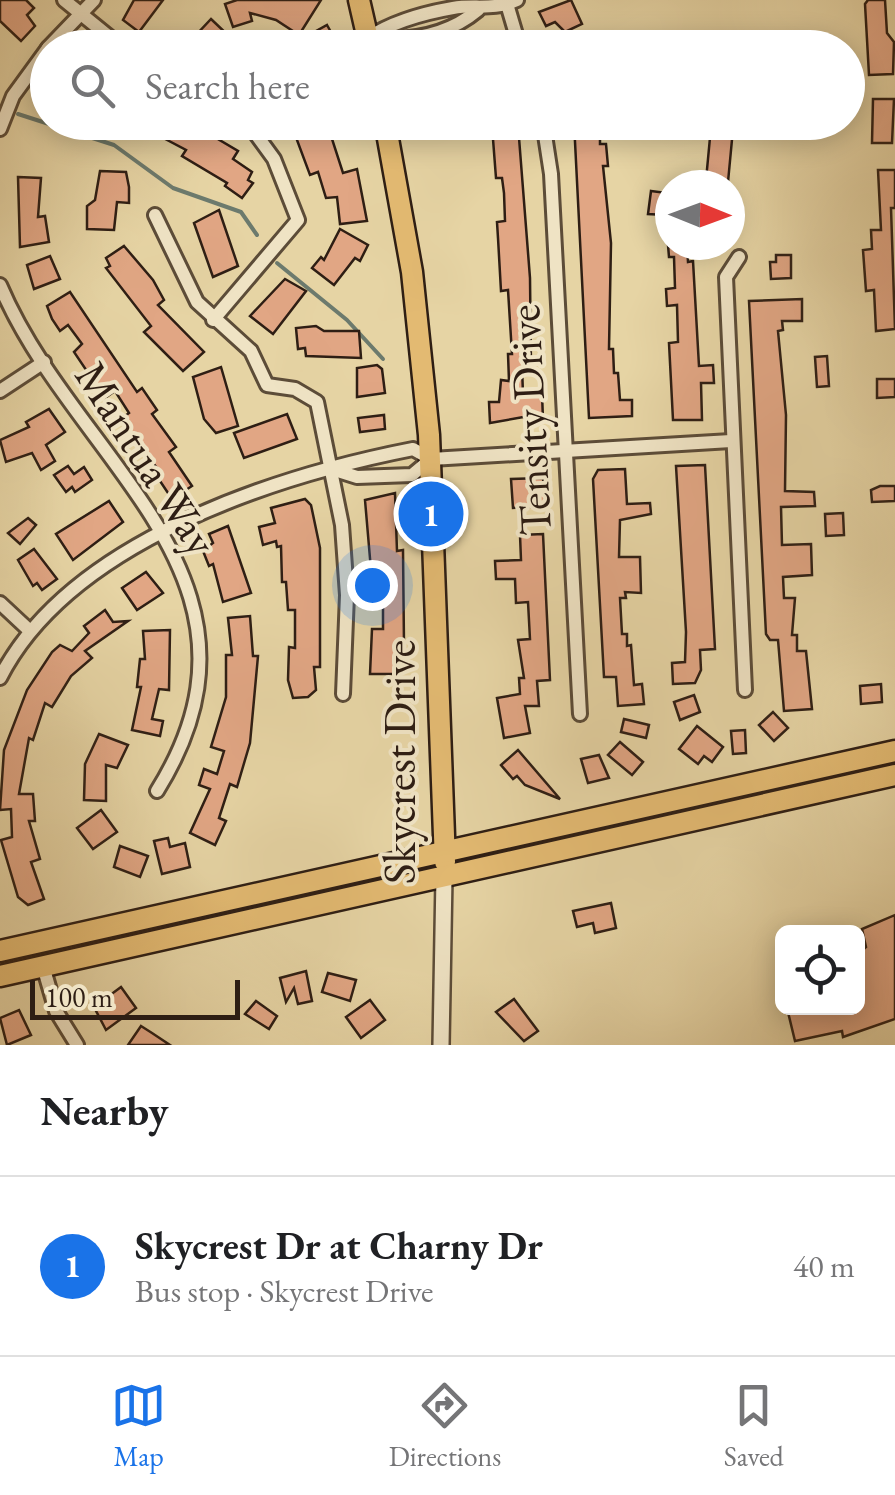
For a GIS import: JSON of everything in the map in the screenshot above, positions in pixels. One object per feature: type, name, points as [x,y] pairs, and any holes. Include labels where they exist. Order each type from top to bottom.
[{"type":"main road","points":[[359,0],[366,30]]},
{"type":"main road","name":"Skycrest Drive","points":[[388,140],[412,272],[431,459],[444,877]]},
{"type":"main road","points":[[0,951],[895,751]]},
{"type":"main road","points":[[0,976],[895,775]]},
{"type":"street","points":[[64,0],[99,30]]},
{"type":"street","points":[[68,30],[94,0]]},
{"type":"street","points":[[442,30],[463,23],[478,10],[512,2],[517,30]]},
{"type":"street","points":[[0,129],[13,96],[30,73]]},
{"type":"street","points":[[213,320],[298,220],[274,159],[260,140]]},
{"type":"street","name":"Tensity Drive","points":[[546,140],[580,714]]},
{"type":"street","points":[[154,215],[197,302],[251,352],[267,385],[295,389],[318,402],[342,525],[347,595],[343,694]]},
{"type":"street","points":[[737,260],[726,276],[744,690]]},
{"type":"street","name":"Mantua Way","points":[[0,285],[21,331],[160,532],[187,579],[201,636],[189,724],[157,791]]},
{"type":"street","points":[[0,391],[44,362]]},
{"type":"street","points":[[0,678],[30,631],[84,583],[160,532],[260,488],[334,471],[352,461],[412,450],[431,459],[731,441]]},
{"type":"street","points":[[334,471],[357,477],[412,475],[431,459]]},
{"type":"street","points":[[0,604],[30,631]]},
{"type":"street","name":"Skycrest Drive","points":[[440,1045],[444,877]]},
{"type":"street","points":[[43,966],[56,1011],[77,1045]]},
{"type":"building","points":[[0,0],[26,0],[34,8],[27,15],[35,26],[21,41],[0,21]]},
{"type":"building","points":[[134,0],[163,0],[140,30],[123,20]]},
{"type":"building","points":[[237,0],[321,0],[302,30],[291,30],[276,20],[250,13],[252,21],[233,27],[225,4]]},
{"type":"building","points":[[571,0],[582,24],[569,30],[563,30],[555,22],[546,26],[539,12]]},
{"type":"building","points":[[868,0],[885,0],[887,33],[894,42],[893,74],[869,75],[865,4]]},
{"type":"building","points":[[211,19],[223,30],[201,30]]},
{"type":"building","points":[[873,99],[894,99],[892,143],[872,143]]},
{"type":"building","points":[[167,140],[219,140],[238,151],[233,159],[252,172],[248,180],[253,183],[242,198],[225,186],[227,183],[182,156],[186,150]]},
{"type":"building","points":[[297,140],[332,140],[343,173],[357,169],[367,221],[340,224],[337,197],[326,198],[318,172],[310,175]]},
{"type":"building","points":[[493,140],[519,140],[530,278],[531,367],[522,367],[523,394],[542,393],[543,420],[529,421],[529,416],[490,423],[489,402],[499,402],[501,380],[509,381],[508,354],[512,354],[508,290],[501,291],[497,222],[505,221],[504,193],[502,178],[496,178]]},
{"type":"building","points":[[575,140],[600,140],[600,144],[606,144],[608,166],[603,166],[611,243],[609,349],[613,349],[620,400],[632,400],[632,416],[589,418]]},
{"type":"building","points":[[710,140],[732,140],[729,170],[707,170]]},
{"type":"building","points":[[878,170],[895,170],[895,208],[891,208],[895,329],[876,331],[874,290],[866,291],[863,250],[872,249],[871,230],[881,230]]},
{"type":"building","points":[[100,171],[126,172],[129,203],[117,202],[114,230],[87,229],[87,206],[95,200]]},
{"type":"building","points":[[18,177],[41,178],[38,217],[45,216],[49,242],[20,247]]},
{"type":"building","points":[[651,191],[655,192],[655,214],[648,214]]},
{"type":"building","points":[[219,210],[238,266],[213,277],[194,223]]},
{"type":"building","points":[[340,229],[368,245],[360,261],[355,258],[334,285],[312,268],[321,257],[324,260]]},
{"type":"building","points":[[124,246],[153,280],[164,300],[158,305],[204,352],[183,371],[144,332],[151,326],[106,268],[110,266],[106,258]]},
{"type":"building","points":[[776,255],[791,255],[791,278],[771,279],[770,262],[776,262]]},
{"type":"building","points":[[50,256],[60,279],[34,289],[27,265]]},
{"type":"building","points":[[674,260],[693,261],[699,366],[713,365],[714,383],[701,383],[702,420],[673,420],[669,343],[678,342],[677,305],[667,306],[666,289],[675,288]]},
{"type":"building","points":[[285,279],[306,291],[273,334],[250,316]]},
{"type":"building","points":[[70,292],[137,392],[142,388],[157,410],[152,414],[176,447],[169,452],[192,486],[172,499],[156,475],[160,472],[120,420],[129,413],[115,391],[105,398],[74,352],[82,344],[68,325],[60,331],[52,319],[47,306]]},
{"type":"building","points":[[802,299],[802,321],[782,321],[783,330],[778,331],[786,415],[785,491],[814,492],[815,506],[781,507],[782,545],[811,544],[812,575],[783,577],[784,598],[795,598],[792,635],[797,635],[797,651],[806,651],[812,709],[784,711],[778,640],[770,640],[766,634],[749,301]]},
{"type":"building","points":[[316,326],[324,331],[359,331],[361,358],[306,356],[305,348],[298,349],[296,328]]},
{"type":"building","points":[[827,356],[829,386],[817,387],[815,357]]},
{"type":"building","points":[[377,365],[382,369],[385,393],[357,397],[357,368]]},
{"type":"building","points":[[221,367],[238,426],[216,433],[204,419],[193,377]]},
{"type":"building","points":[[877,379],[895,379],[895,397],[877,398]]},
{"type":"building","points":[[49,409],[65,432],[46,445],[55,461],[41,470],[32,453],[6,462],[0,440],[29,427],[26,422]]},
{"type":"building","points":[[287,414],[297,439],[244,458],[234,433]]},
{"type":"building","points":[[384,415],[385,429],[360,432],[358,418]]},
{"type":"building","points":[[705,465],[715,649],[700,650],[701,670],[695,683],[673,684],[672,663],[685,662],[686,632],[676,466]]},
{"type":"building","points":[[68,466],[74,474],[84,467],[92,480],[75,492],[72,487],[66,492],[54,475]]},
{"type":"building","points":[[625,469],[627,504],[650,503],[651,514],[620,520],[619,557],[640,557],[641,593],[625,592],[626,598],[620,598],[622,634],[627,634],[627,646],[631,645],[634,685],[642,684],[644,704],[618,706],[616,677],[604,677],[593,479],[598,470]]},
{"type":"building","points":[[543,478],[545,506],[513,508],[511,479]]},
{"type":"building","points":[[895,486],[895,501],[872,502],[871,490]]},
{"type":"building","points":[[395,493],[397,551],[403,550],[404,645],[398,644],[398,674],[370,674],[372,629],[383,629],[383,605],[374,605],[365,500]]},
{"type":"building","points":[[305,499],[311,505],[320,548],[320,667],[314,667],[316,690],[308,697],[293,698],[288,680],[289,647],[295,648],[295,610],[288,610],[281,546],[277,547],[276,541],[263,545],[259,527],[275,523],[271,508]]},
{"type":"building","points":[[109,501],[123,522],[73,560],[56,534]]},
{"type":"building","points":[[843,513],[844,535],[826,536],[825,514]]},
{"type":"building","points":[[28,518],[36,525],[20,544],[8,533]]},
{"type":"building","points":[[228,526],[251,593],[223,602],[213,564],[209,566],[203,551],[213,543],[209,534]]},
{"type":"building","points":[[543,534],[550,680],[537,681],[539,706],[525,706],[530,733],[504,738],[497,698],[520,694],[519,678],[524,678],[518,640],[530,639],[528,602],[516,603],[515,579],[496,579],[495,561],[521,560],[520,535]]},
{"type":"building","points":[[34,549],[57,579],[42,590],[37,583],[33,586],[18,560]]},
{"type":"building","points":[[146,572],[163,593],[137,610],[122,588]]},
{"type":"building","points":[[105,610],[113,622],[128,621],[85,651],[92,658],[71,676],[52,707],[45,703],[33,740],[29,738],[19,794],[33,794],[35,821],[29,821],[40,859],[31,862],[44,899],[28,905],[18,897],[1,840],[12,837],[11,809],[0,810],[4,750],[27,690],[52,652],[60,645],[72,651],[89,633],[84,626]]},
{"type":"building","points":[[250,616],[253,656],[258,656],[250,743],[237,787],[230,784],[219,818],[226,821],[215,845],[190,833],[210,789],[199,785],[204,769],[217,774],[224,751],[211,747],[226,697],[226,655],[232,655],[228,618]]},
{"type":"building","points":[[170,630],[169,690],[159,689],[152,719],[163,721],[160,736],[132,730],[141,687],[137,687],[140,659],[145,659],[143,631]]},
{"type":"building","points":[[881,684],[882,702],[861,704],[860,686]]},
{"type":"building","points":[[694,695],[700,712],[680,720],[674,702]]},
{"type":"building","points":[[773,712],[788,728],[774,741],[759,725]]},
{"type":"building","points":[[624,719],[649,725],[646,738],[621,732]]},
{"type":"building","points":[[697,726],[723,747],[712,762],[704,756],[698,764],[679,749]]},
{"type":"building","points":[[745,730],[746,753],[733,754],[731,731]]},
{"type":"building","points":[[99,734],[128,745],[117,768],[106,765],[106,801],[84,800],[85,764]]},
{"type":"building","points":[[620,742],[643,762],[632,775],[608,755]]},
{"type":"building","points":[[518,750],[560,799],[525,785],[517,776],[513,779],[501,765]]},
{"type":"building","points":[[599,755],[609,778],[588,783],[581,759]]},
{"type":"building","points":[[101,810],[117,832],[93,849],[77,828]]},
{"type":"building","points":[[168,838],[170,847],[185,843],[190,867],[162,874],[154,841]]},
{"type":"building","points":[[120,846],[148,856],[140,877],[114,867]]},
{"type":"building","points":[[611,903],[616,928],[595,933],[593,923],[577,927],[573,911]]},
{"type":"building","points":[[895,915],[895,1019],[843,1037],[842,1031],[795,1041],[789,1015],[865,1015],[865,928]]},
{"type":"building","points":[[306,971],[312,1001],[298,1004],[294,988],[286,1002],[280,978]]},
{"type":"building","points":[[328,973],[356,980],[350,1001],[322,992]]},
{"type":"building","points":[[121,987],[136,1008],[106,1030],[94,1007]]},
{"type":"building","points":[[514,999],[538,1031],[524,1041],[496,1012]]},
{"type":"building","points":[[370,1000],[385,1020],[361,1038],[346,1017]]},
{"type":"building","points":[[256,1001],[277,1016],[269,1029],[245,1014]]},
{"type":"building","points":[[19,1010],[31,1035],[7,1045],[0,1018]]},
{"type":"building","points":[[141,1026],[152,1033],[170,1045],[128,1045]]},
{"type":"waterway","points":[[18,114],[30,118]]},
{"type":"waterway","points":[[99,140],[114,145],[173,188],[241,212],[257,235]]},
{"type":"waterway","points":[[277,263],[347,320],[383,359]]},
{"type":"place","name":"Skycrest Dr at Charny Dr","points":[[431,514]]}]
